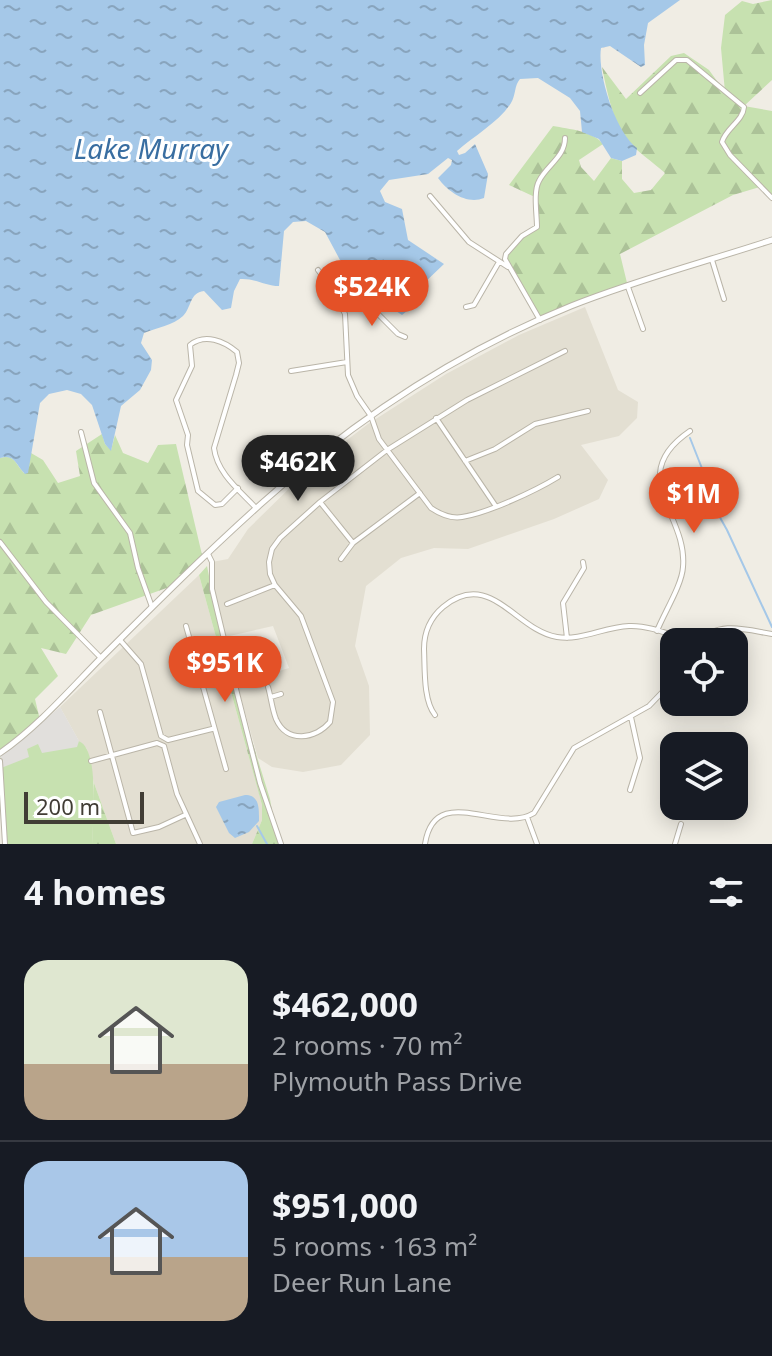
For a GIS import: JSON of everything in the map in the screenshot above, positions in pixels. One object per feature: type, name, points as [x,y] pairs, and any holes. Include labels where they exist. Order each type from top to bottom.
[{"type":"street","points":[[640,93],[676,60],[687,60],[744,107],[722,142],[730,155],[772,198]]},
{"type":"street","points":[[540,320],[510,268],[506,254],[522,236],[537,227],[537,186],[560,155],[565,138]]},
{"type":"street","points":[[430,196],[461,235],[510,268]]},
{"type":"street","points":[[0,753],[28,732],[256,508],[304,466],[371,416],[441,370],[540,320],[628,287],[772,240]]},
{"type":"street","points":[[712,260],[724,299]]},
{"type":"street","points":[[466,307],[474,305],[499,262]]},
{"type":"street","points":[[318,270],[339,299],[347,319],[347,362],[351,381],[387,450],[431,508],[451,517],[462,517],[535,491],[558,477]]},
{"type":"street","points":[[628,287],[643,329]]},
{"type":"street","points":[[339,299],[358,294],[398,334],[405,337]]},
{"type":"street","points":[[238,488],[222,504],[215,505],[198,491],[187,445],[188,435],[176,400],[192,366],[190,345],[196,341],[210,339],[237,352],[239,363],[214,448],[217,463],[256,508]]},
{"type":"street","points":[[268,687],[276,719],[282,729],[292,735],[316,734],[330,722],[333,702],[301,616],[275,585],[269,562],[272,549],[280,538],[387,450],[436,418],[518,372],[565,351]]},
{"type":"street","points":[[291,371],[347,362]]},
{"type":"street","points":[[465,461],[495,449],[535,424],[588,411]]},
{"type":"street","points":[[436,418],[495,505]]},
{"type":"street","points":[[657,631],[680,579],[683,559],[682,541],[662,495],[661,474],[667,453],[690,431]]},
{"type":"street","points":[[81,432],[94,483],[130,533],[152,607]]},
{"type":"street","points":[[341,559],[353,543],[420,493]]},
{"type":"street","points":[[320,502],[353,543]]},
{"type":"street","points":[[0,542],[46,602],[101,658]]},
{"type":"street","points":[[208,554],[212,562],[212,589],[236,689],[260,783],[281,844]]},
{"type":"street","points":[[567,638],[563,603],[584,568],[583,562]]},
{"type":"street","points":[[227,604],[275,585]]},
{"type":"street","points":[[435,715],[429,703],[424,640],[432,619],[452,600],[467,595],[488,596],[543,633],[567,638],[627,626],[660,632]]},
{"type":"street","points":[[186,626],[226,769]]},
{"type":"street","points":[[748,631],[772,634]]},
{"type":"street","points":[[120,640],[141,664],[161,736],[168,740]]},
{"type":"street","points":[[271,697],[281,694]]},
{"type":"street","points":[[425,844],[432,825],[450,812],[476,813],[501,819],[527,817],[542,803],[560,767],[574,748],[631,717],[660,696]]},
{"type":"street","points":[[100,712],[133,833],[159,827],[185,815]]},
{"type":"street","points":[[630,790],[640,758],[631,717]]},
{"type":"street","points":[[164,746],[168,740],[213,728]]},
{"type":"street","points":[[157,743],[161,736]]},
{"type":"street","points":[[91,761],[157,743],[164,746],[185,815],[200,844]]},
{"type":"street","points":[[0,761],[5,844]]},
{"type":"street","points":[[527,817],[537,844]]},
{"type":"street","points":[[675,844],[681,824]]},
{"type":"shaded area","points":[[585,307],[618,390],[638,402],[637,418],[619,436],[581,445],[608,480],[599,499],[554,519],[468,549],[434,548],[401,558],[366,586],[355,646],[369,686],[370,735],[341,765],[303,772],[272,767],[258,758],[237,684],[289,668],[273,626],[225,637],[212,589],[212,562],[228,559],[248,529],[309,469],[368,424],[446,374],[519,335]]},
{"type":"shaded area","points":[[199,575],[262,805],[262,820],[252,844],[116,844],[94,783],[87,749],[79,741],[60,707]]},
{"type":"shaded area","points":[[60,707],[79,741],[77,747],[42,753],[38,744],[27,749],[29,757],[1,768],[0,753]]},
{"type":"green space","points":[[772,0],[772,80],[744,106],[772,111],[772,195],[763,186],[733,195],[620,254],[628,287],[540,320],[505,259],[517,240],[537,226],[537,198],[509,185],[553,126],[587,133],[603,144],[579,160],[581,167],[594,181],[611,158],[622,161],[622,179],[634,193],[651,190],[665,173],[621,132],[602,67],[626,99],[671,56],[684,53],[709,70],[725,92],[721,48],[725,15],[742,1],[753,4]]},
{"type":"green space","points":[[102,434],[111,450],[115,435],[123,453],[148,463],[158,445],[176,444],[203,559],[175,585],[91,615],[66,654],[41,648],[58,676],[35,699],[40,720],[0,753],[0,458],[12,459],[24,473],[31,453],[43,460],[58,483],[80,476],[76,451]]},
{"type":"green space","points":[[207,566],[215,606],[270,799],[276,835],[281,844],[252,844],[262,820],[262,805],[199,575]]},
{"type":"green space","points":[[32,732],[72,738],[87,750],[94,790],[92,844],[5,844],[0,753]]},
{"type":"green space","points":[[94,783],[116,844],[92,844]]},
{"type":"water","name":"Lake Murray","points":[[0,0],[680,0],[648,23],[644,45],[645,65],[641,67],[610,46],[601,48],[605,87],[615,117],[637,148],[636,155],[622,161],[611,158],[599,139],[582,132],[580,111],[570,98],[538,78],[520,79],[506,110],[457,151],[459,155],[465,153],[475,144],[488,174],[484,198],[465,198],[442,183],[438,178],[451,165],[452,160],[448,158],[428,174],[389,180],[380,191],[385,202],[402,209],[408,240],[444,264],[422,285],[412,307],[402,315],[396,311],[387,292],[340,260],[325,232],[306,221],[293,222],[284,231],[279,286],[240,279],[231,308],[222,310],[204,291],[199,292],[179,319],[144,333],[141,343],[152,360],[151,370],[140,390],[121,406],[111,451],[105,444],[92,405],[81,394],[67,390],[49,394],[40,403],[28,473],[25,474],[12,459],[0,458]]},
{"type":"water","points":[[245,795],[256,800],[259,821],[249,832],[235,838],[229,833],[216,807],[219,802]]},
{"type":"waterway","points":[[690,438],[705,476],[708,496],[772,627]]},
{"type":"waterway","points":[[257,826],[267,844]]}]
